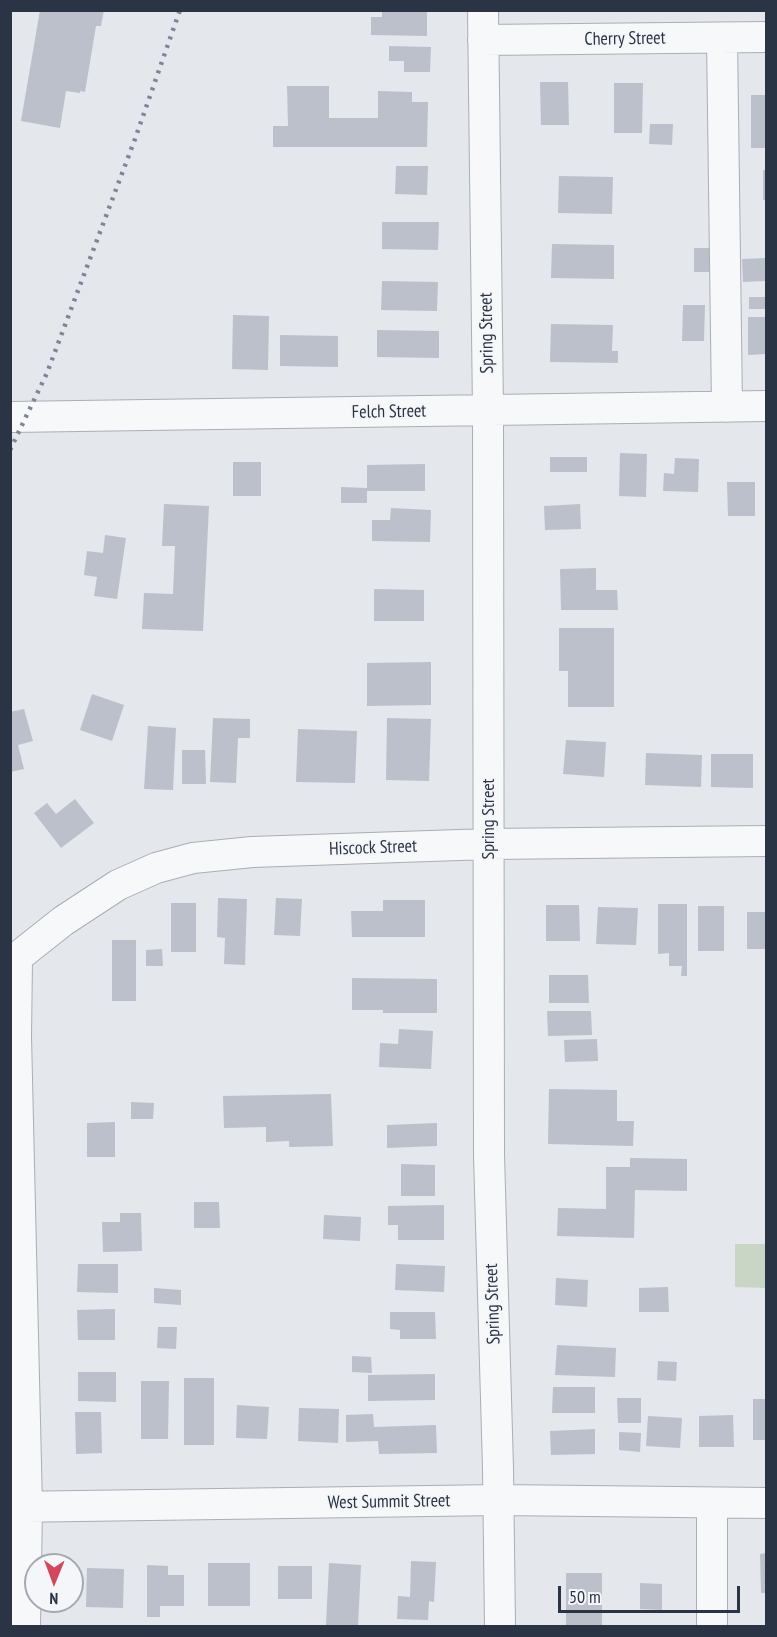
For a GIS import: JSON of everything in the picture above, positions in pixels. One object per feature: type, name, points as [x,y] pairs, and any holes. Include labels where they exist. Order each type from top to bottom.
[{"type":"street","name":"Spring Street","points":[[483,10],[488,411],[489,1155],[499,1500],[500,1626]]},
{"type":"street","name":"Cherry Street","points":[[483,40],[766,37]]},
{"type":"street","points":[[722,38],[727,407]]},
{"type":"street","name":"Felch Street","points":[[10,417],[766,405]]},
{"type":"street","name":"Hiscock Street","points":[[14,961],[63,921],[118,885],[156,868],[193,858],[252,852],[489,844],[766,841]]},
{"type":"street","points":[[14,961],[19,1507],[25,1626]]},
{"type":"street","name":"West Summit Street","points":[[19,1507],[499,1500],[766,1503]]},
{"type":"street","points":[[712,1503],[712,1626]]},
{"type":"green space","points":[[735,1244],[766,1244],[766,1288],[735,1287]]},
{"type":"building","points":[[40,10],[104,10],[101,26],[96,26],[85,92],[66,91],[60,128],[21,121]]},
{"type":"building","points":[[382,10],[427,10],[427,36],[371,35],[371,17],[382,17]]},
{"type":"building","points":[[389,46],[431,47],[430,72],[404,72],[404,61],[389,61]]},
{"type":"building","points":[[540,82],[568,82],[569,125],[541,125]]},
{"type":"building","points":[[614,83],[643,83],[642,133],[614,133]]},
{"type":"building","points":[[287,86],[329,86],[329,118],[378,118],[378,91],[412,92],[412,102],[428,102],[427,147],[273,147],[273,126],[288,126]]},
{"type":"building","points":[[751,95],[766,95],[766,148],[751,148]]},
{"type":"building","points":[[650,124],[673,124],[672,145],[649,144]]},
{"type":"building","points":[[396,166],[428,166],[427,195],[395,194]]},
{"type":"building","points":[[763,170],[766,170],[766,200],[763,200]]},
{"type":"building","points":[[559,176],[613,177],[612,214],[558,213]]},
{"type":"building","points":[[382,222],[439,222],[438,250],[382,249]]},
{"type":"building","points":[[552,244],[614,245],[614,279],[551,278]]},
{"type":"building","points":[[694,248],[711,248],[711,272],[694,272]]},
{"type":"building","points":[[766,258],[766,281],[743,282],[742,259]]},
{"type":"building","points":[[382,281],[438,282],[437,311],[381,310]]},
{"type":"building","points":[[749,297],[766,297],[766,309],[749,309]]},
{"type":"building","points":[[683,305],[705,305],[704,341],[682,341]]},
{"type":"building","points":[[233,315],[269,316],[268,370],[232,369]]},
{"type":"building","points":[[748,317],[766,317],[766,354],[748,355]]},
{"type":"building","points":[[551,324],[613,325],[612,351],[618,351],[618,363],[550,362]]},
{"type":"building","points":[[377,330],[439,331],[439,358],[377,357]]},
{"type":"building","points":[[280,335],[338,336],[338,367],[280,366]]},
{"type":"building","points":[[620,453],[647,454],[646,497],[619,496]]},
{"type":"building","points":[[550,457],[587,457],[587,472],[550,472]]},
{"type":"building","points":[[675,458],[699,459],[698,492],[663,491],[664,473],[674,474]]},
{"type":"building","points":[[233,462],[261,462],[261,496],[233,496]]},
{"type":"building","points":[[425,464],[425,491],[367,491],[367,503],[341,503],[341,487],[367,488],[367,465]]},
{"type":"building","points":[[727,482],[755,482],[755,516],[728,516]]},
{"type":"building","points":[[164,504],[209,506],[203,631],[142,629],[144,593],[173,594],[175,546],[162,546]]},
{"type":"building","points":[[580,504],[581,529],[545,530],[544,506]]},
{"type":"building","points":[[391,508],[431,510],[430,542],[372,541],[372,520],[390,520]]},
{"type":"building","points":[[105,535],[126,538],[117,599],[94,596],[97,577],[84,575],[87,551],[103,553]]},
{"type":"building","points":[[596,568],[596,590],[617,590],[618,610],[561,610],[560,569]]},
{"type":"building","points":[[374,589],[424,590],[424,621],[374,621]]},
{"type":"building","points":[[559,628],[614,628],[614,707],[568,707],[568,671],[559,671]]},
{"type":"building","points":[[431,662],[431,705],[367,706],[367,663]]},
{"type":"building","points":[[92,694],[124,705],[112,741],[80,730]]},
{"type":"building","points":[[24,709],[33,741],[18,745],[24,769],[10,772],[10,712]]},
{"type":"building","points":[[213,718],[250,719],[250,738],[238,738],[236,783],[210,782]]},
{"type":"building","points":[[387,718],[431,719],[429,781],[386,780]]},
{"type":"building","points":[[148,726],[176,728],[173,790],[144,789]]},
{"type":"building","points":[[298,729],[357,731],[355,783],[296,782]]},
{"type":"building","points":[[566,740],[606,742],[604,777],[563,774]]},
{"type":"building","points":[[182,750],[205,750],[206,784],[182,784]]},
{"type":"building","points":[[646,753],[702,755],[701,787],[645,785]]},
{"type":"building","points":[[711,754],[753,754],[753,788],[711,787]]},
{"type":"building","points":[[75,799],[94,823],[61,848],[34,813],[47,803],[56,814]]},
{"type":"building","points":[[218,898],[247,899],[245,965],[224,964],[225,938],[217,937]]},
{"type":"building","points":[[276,898],[302,899],[300,936],[274,935]]},
{"type":"building","points":[[383,900],[425,900],[425,937],[352,937],[351,911],[383,911]]},
{"type":"building","points":[[171,903],[196,903],[196,952],[171,952]]},
{"type":"building","points":[[658,904],[687,904],[687,976],[681,976],[682,966],[669,966],[669,953],[658,954]]},
{"type":"building","points":[[546,905],[579,905],[580,941],[546,941]]},
{"type":"building","points":[[698,906],[724,906],[724,951],[698,951]]},
{"type":"building","points":[[598,907],[638,908],[636,945],[596,944]]},
{"type":"building","points":[[747,912],[766,912],[766,949],[747,949]]},
{"type":"building","points":[[112,940],[136,940],[136,1001],[112,1001]]},
{"type":"building","points":[[162,949],[163,966],[146,966],[146,950]]},
{"type":"building","points":[[549,975],[588,975],[589,1003],[549,1003]]},
{"type":"building","points":[[352,978],[437,979],[437,1013],[383,1013],[383,1010],[352,1010]]},
{"type":"building","points":[[547,1011],[591,1011],[592,1035],[548,1036]]},
{"type":"building","points":[[399,1029],[433,1031],[431,1069],[379,1067],[380,1043],[398,1044]]},
{"type":"building","points":[[597,1039],[598,1061],[565,1062],[564,1040]]},
{"type":"building","points":[[549,1089],[617,1090],[617,1121],[634,1121],[633,1146],[548,1144]]},
{"type":"building","points":[[331,1094],[333,1146],[289,1147],[289,1141],[266,1142],[266,1127],[224,1128],[223,1096]]},
{"type":"building","points":[[131,1102],[154,1103],[153,1119],[131,1119]]},
{"type":"building","points":[[115,1122],[115,1157],[87,1157],[87,1123]]},
{"type":"building","points":[[437,1123],[437,1146],[387,1148],[387,1125]]},
{"type":"building","points":[[630,1158],[687,1159],[687,1191],[635,1190],[634,1238],[557,1236],[558,1208],[606,1209],[606,1167],[630,1167]]},
{"type":"building","points":[[401,1164],[435,1165],[435,1196],[401,1196]]},
{"type":"building","points":[[194,1202],[219,1202],[220,1228],[194,1228]]},
{"type":"building","points":[[444,1205],[444,1240],[398,1240],[398,1225],[388,1225],[388,1206]]},
{"type":"building","points":[[120,1213],[141,1213],[142,1251],[103,1252],[102,1222],[120,1222]]},
{"type":"building","points":[[324,1215],[361,1217],[360,1241],[323,1239]]},
{"type":"building","points":[[78,1264],[118,1264],[118,1293],[77,1292]]},
{"type":"building","points":[[396,1264],[445,1266],[444,1292],[395,1290]]},
{"type":"building","points":[[556,1278],[588,1280],[587,1307],[555,1305]]},
{"type":"building","points":[[668,1287],[669,1312],[639,1312],[639,1288]]},
{"type":"building","points":[[154,1288],[181,1290],[181,1305],[154,1303]]},
{"type":"building","points":[[115,1309],[115,1340],[78,1340],[77,1310]]},
{"type":"building","points":[[390,1312],[435,1312],[436,1339],[400,1339],[400,1330],[390,1329]]},
{"type":"building","points":[[158,1327],[177,1327],[176,1349],[157,1348]]},
{"type":"building","points":[[557,1345],[616,1348],[615,1377],[555,1375]]},
{"type":"building","points":[[352,1356],[371,1357],[372,1373],[352,1372]]},
{"type":"building","points":[[658,1361],[677,1362],[676,1381],[657,1380]]},
{"type":"building","points":[[78,1372],[116,1372],[116,1402],[78,1401]]},
{"type":"building","points":[[435,1374],[435,1400],[368,1401],[368,1375]]},
{"type":"building","points":[[184,1378],[214,1378],[214,1445],[184,1445]]},
{"type":"building","points":[[141,1381],[169,1381],[168,1439],[141,1439]]},
{"type":"building","points":[[553,1387],[595,1387],[595,1413],[552,1413]]},
{"type":"building","points":[[617,1398],[641,1398],[641,1423],[618,1423]]},
{"type":"building","points":[[753,1399],[766,1399],[766,1440],[753,1440]]},
{"type":"building","points":[[237,1405],[269,1407],[267,1439],[236,1438]]},
{"type":"building","points":[[299,1408],[339,1409],[338,1443],[298,1441]]},
{"type":"building","points":[[75,1412],[101,1412],[102,1453],[76,1454]]},
{"type":"building","points":[[373,1414],[374,1427],[436,1425],[437,1453],[379,1454],[378,1441],[346,1442],[346,1415]]},
{"type":"building","points":[[733,1415],[734,1447],[699,1447],[699,1416]]},
{"type":"building","points":[[648,1416],[682,1418],[680,1448],[646,1446]]},
{"type":"building","points":[[595,1429],[595,1454],[551,1455],[550,1431]]},
{"type":"building","points":[[619,1432],[641,1433],[640,1452],[619,1450]]},
{"type":"building","points":[[766,1553],[766,1593],[761,1593],[760,1554]]},
{"type":"building","points":[[411,1561],[436,1562],[434,1602],[429,1601],[428,1620],[397,1619],[398,1596],[410,1597]]},
{"type":"building","points":[[208,1563],[250,1563],[250,1606],[208,1606]]},
{"type":"building","points":[[329,1563],[361,1565],[358,1626],[326,1625]]},
{"type":"building","points":[[147,1565],[168,1566],[168,1575],[184,1575],[184,1606],[160,1606],[160,1617],[147,1617]]},
{"type":"building","points":[[278,1566],[312,1566],[312,1599],[278,1599]]},
{"type":"building","points":[[87,1568],[124,1569],[123,1608],[86,1607]]},
{"type":"building","points":[[566,1573],[602,1573],[602,1626],[566,1626]]},
{"type":"building","points":[[640,1583],[662,1584],[662,1610],[640,1609]]},
{"type":"railway","points":[[10,450],[47,373],[135,139],[180,10]]}]
